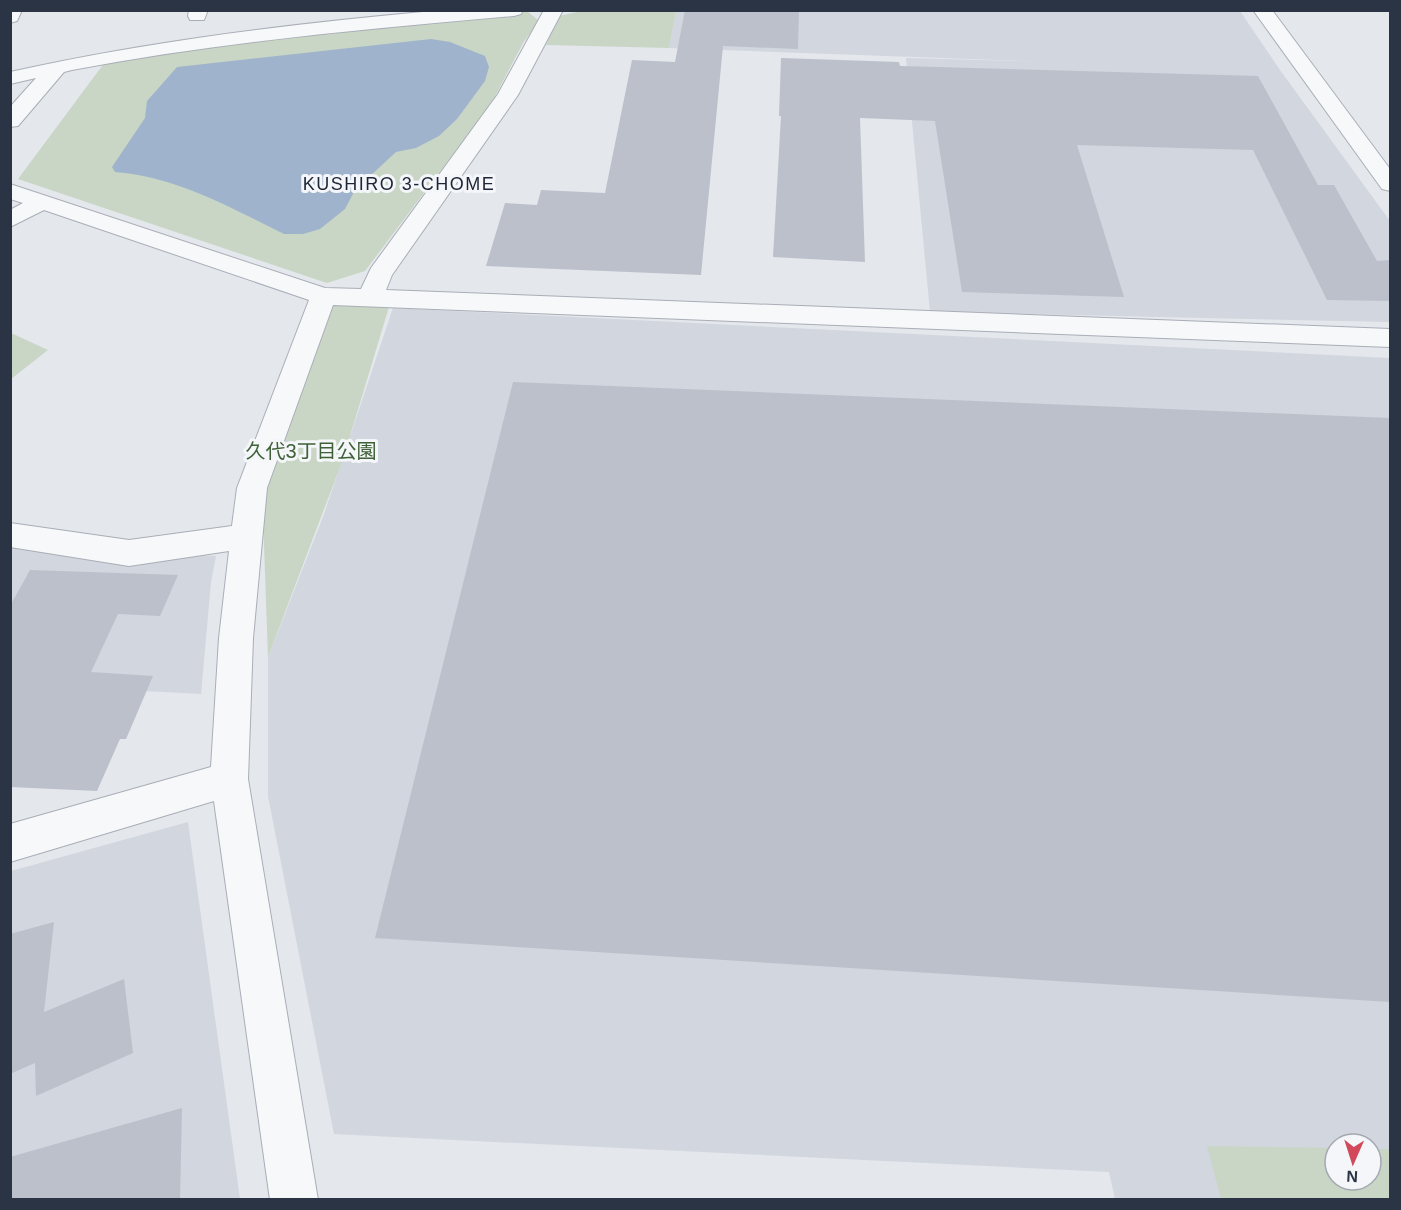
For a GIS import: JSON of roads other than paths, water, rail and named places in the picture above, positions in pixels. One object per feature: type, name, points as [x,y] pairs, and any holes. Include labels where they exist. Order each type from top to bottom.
[{"type":"street","points":[[10,17],[13,10]]},
{"type":"street","points":[[10,78],[84,60],[185,45],[311,29],[514,10]]},
{"type":"street","points":[[370,297],[380,273],[508,95],[554,10]]},
{"type":"street","points":[[1262,10],[1390,184]]},
{"type":"street","points":[[12,118],[58,66]]},
{"type":"street","points":[[10,191],[323,296],[1390,338]]},
{"type":"street","points":[[10,220],[44,201]]},
{"type":"street","points":[[294,1200],[230,779],[236,638],[252,488],[323,296]]},
{"type":"street","points":[[10,535],[129,553],[247,536]]},
{"type":"street","points":[[10,843],[230,779]]},
{"type":"water","points":[[431,39],[450,42],[485,56],[489,67],[485,81],[457,119],[439,136],[416,148],[396,152],[355,190],[345,209],[320,229],[303,234],[284,234],[202,195],[160,180],[115,172],[112,167],[145,118],[147,101],[177,67]]},
{"type":"district","name":"KUSHIRO 3-CHOME","points":[[399,184]]},
{"type":"park label","name":"久代3丁目公園","points":[[311,451]]}]
